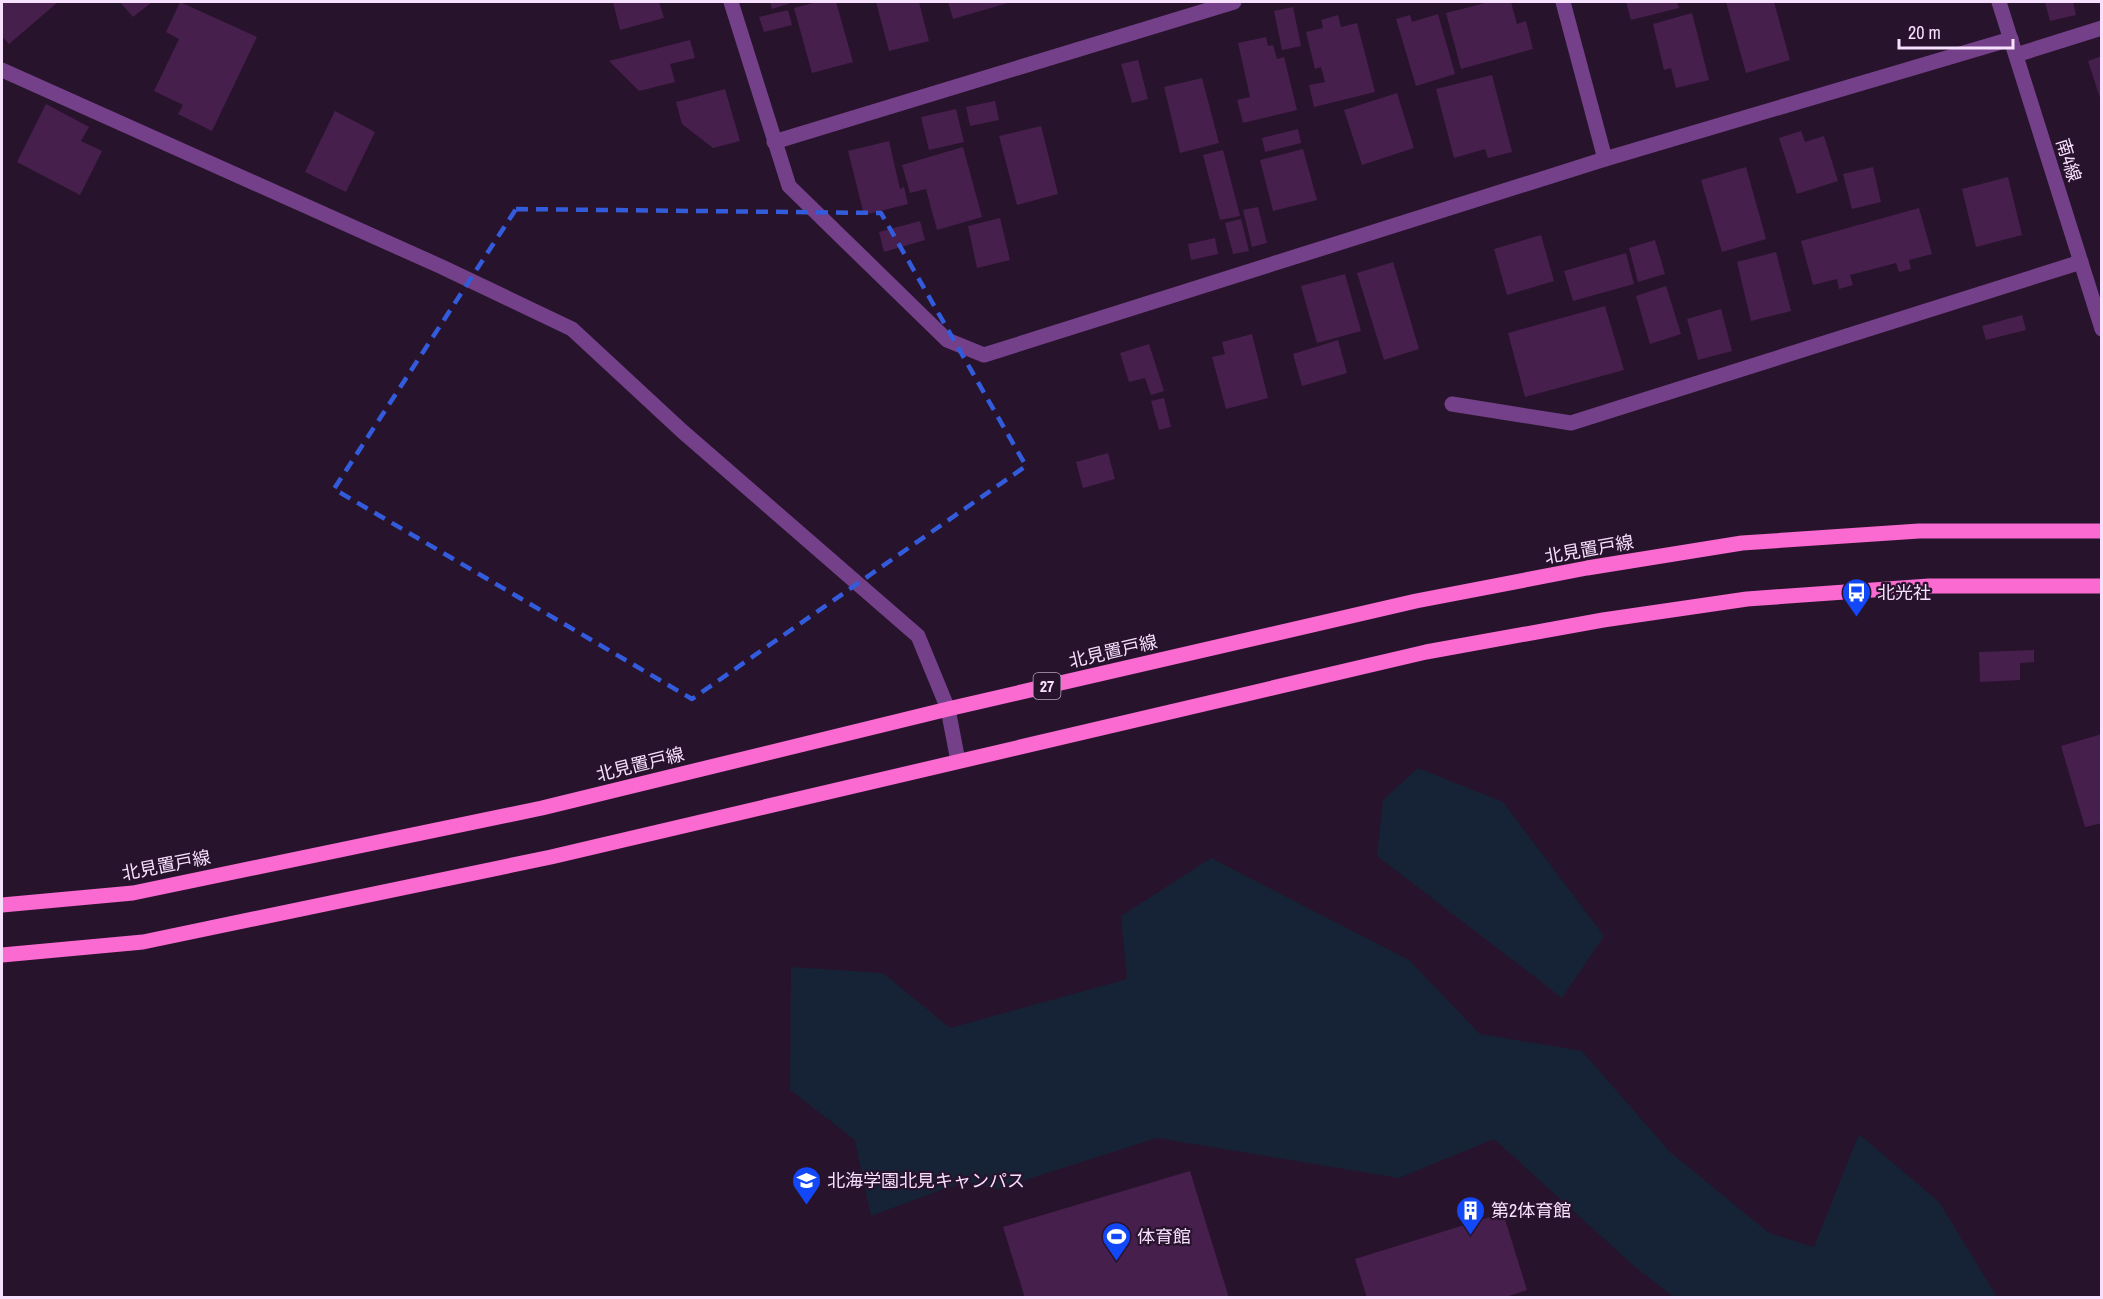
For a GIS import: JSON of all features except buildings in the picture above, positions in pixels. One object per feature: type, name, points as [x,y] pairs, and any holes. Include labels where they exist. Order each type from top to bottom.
[{"type":"main road","name":"北見置戸線","points":[[2,905],[133,893],[542,808],[948,709],[1416,601],[1587,568],[1742,543],[1919,531],[2102,531]]},
{"type":"main road","points":[[2,955],[143,942],[551,857],[1426,652],[1603,620],[1747,599],[1918,587],[2102,586]]},
{"type":"street","points":[[731,2],[789,186],[947,340],[984,355],[1605,159],[2011,39]]},
{"type":"street","points":[[774,142],[1234,2]]},
{"type":"street","points":[[1563,2],[1605,159]]},
{"type":"street","name":"南4線","points":[[1999,2],[2102,329]]},
{"type":"street","points":[[2016,55],[2102,28]]},
{"type":"street","points":[[2,70],[442,267],[572,329],[682,431],[918,636],[948,709],[958,761]]},
{"type":"street","points":[[1452,404],[1571,423],[2080,262]]},
{"type":"highlighted area","points":[[516,209],[881,213],[1026,466],[692,699],[334,489]]},
{"type":"shaded area","points":[[1418,768],[1503,802],[1604,936],[1562,998],[1377,856],[1383,800]]},
{"type":"shaded area","points":[[1211,858],[1409,960],[1480,1034],[1582,1051],[1670,1152],[1769,1233],[1814,1247],[1859,1134],[1939,1202],[1997,1297],[1674,1297],[1634,1266],[1494,1139],[1399,1178],[1157,1138],[997,1189],[965,1181],[871,1216],[855,1140],[790,1090],[791,967],[883,973],[950,1028],[1127,979],[1121,916]]},
{"type":"place","name":"北光社","points":[[1856,618]]},
{"type":"place","name":"北海学園北見キャンパス","points":[[806,1206]]},
{"type":"place","name":"第2体育館","points":[[1470,1236]]},
{"type":"place","name":"体育館","points":[[1116,1262]]}]
